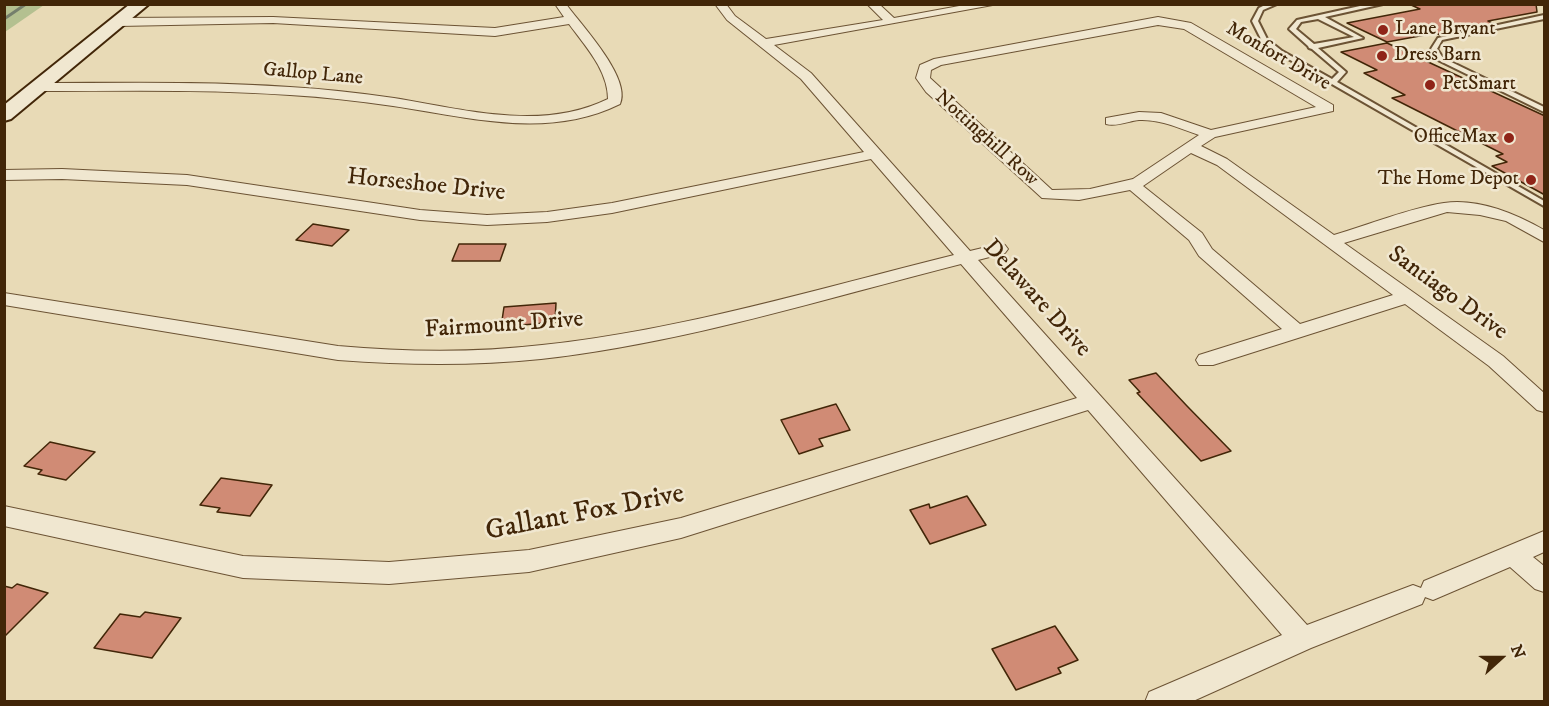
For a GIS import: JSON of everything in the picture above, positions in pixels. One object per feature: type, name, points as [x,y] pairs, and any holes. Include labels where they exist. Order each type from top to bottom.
[{"type":"street","points":[[4,115],[141,4]]},
{"type":"street","points":[[119,21],[273,20],[495,32],[570,20],[560,4]]},
{"type":"street","name":"Delaware Drive","points":[[720,4],[731,18],[767,43],[806,76],[1302,639]]},
{"type":"street","points":[[872,4],[891,21]]},
{"type":"street","points":[[767,43],[993,4]]},
{"type":"street","name":"Gallop Lane","points":[[40,87],[202,87],[278,90],[526,120],[581,116],[602,110],[615,101],[616,90],[604,65],[570,20]]},
{"type":"street","name":"Monfort Drive","points":[[925,68],[949,60],[1158,21],[1173,22],[1187,26],[1328,108],[1210,134]]},
{"type":"street","name":"Nottinghill Row","points":[[925,68],[923,78],[932,89],[1048,195],[1069,196],[1133,185],[1190,147]]},
{"type":"street","points":[[1111,121],[1139,116],[1161,117],[1210,134]]},
{"type":"street","points":[[1190,147],[1210,134]]},
{"type":"street","name":"Santiago Drive","points":[[1190,147],[1222,162],[1496,361],[1539,395]]},
{"type":"street","name":"Horseshoe Drive","points":[[4,175],[62,174],[187,180],[420,215],[487,220],[547,217],[612,208],[875,154]]},
{"type":"street","points":[[1133,185],[1196,237],[1205,252],[1297,332]]},
{"type":"street","name":"Santiago Drive","points":[[1332,242],[1446,207],[1480,210],[1512,218],[1545,237]]},
{"type":"street","name":"Fairmount Drive","points":[[4,299],[72,306],[281,346],[386,357],[486,358],[584,348],[671,330],[999,249]]},
{"type":"street","points":[[1206,360],[1407,297]]},
{"type":"street","name":"Gallant Fox Drive","points":[[4,516],[243,567],[389,573],[529,561],[681,528],[1093,401]]},
{"type":"street","points":[[1158,702],[1302,639],[1545,541]]},
{"type":"street","points":[[1514,555],[1545,581]]},
{"type":"lane","points":[[1274,4],[1261,9],[1255,21],[1264,40],[1280,52],[1545,204]]},
{"type":"lane","points":[[1332,82],[1343,72],[1292,29],[1299,21],[1380,4]]},
{"type":"lane","points":[[1311,47],[1360,38],[1318,17]]},
{"type":"lane","points":[[1545,17],[1440,39],[1435,44],[1434,53],[1451,65],[1545,110]]},
{"type":"lane","points":[[1534,20],[1545,24]]},
{"type":"green space","points":[[5,4],[44,4],[44,5],[5,32]]},
{"type":"building","points":[[1409,4],[1536,4],[1537,12],[1488,21],[1494,24],[1440,35],[1436,33],[1387,42],[1347,23],[1420,9]]},
{"type":"building","points":[[1387,43],[1545,116],[1545,195],[1492,166],[1507,162],[1496,156],[1503,154],[1392,98],[1405,95],[1364,73],[1377,70],[1341,52]]},
{"type":"building","points":[[313,224],[349,230],[332,246],[296,240]]},
{"type":"building","points":[[459,244],[506,244],[500,261],[452,261]]},
{"type":"building","points":[[556,303],[555,322],[501,327],[504,307]]},
{"type":"building","points":[[1156,373],[1231,451],[1201,461],[1137,393],[1140,392],[1129,380]]},
{"type":"building","points":[[836,404],[850,430],[819,439],[823,446],[799,454],[781,420]]},
{"type":"building","points":[[50,442],[95,452],[66,480],[38,474],[42,470],[24,466]]},
{"type":"building","points":[[221,478],[272,485],[250,516],[217,512],[220,508],[200,505]]},
{"type":"building","points":[[967,496],[986,525],[930,544],[910,510],[929,504],[930,508]]},
{"type":"building","points":[[17,584],[48,593],[4,637],[4,586],[12,588]]},
{"type":"building","points":[[145,612],[181,618],[152,658],[94,648],[120,614],[140,617]]},
{"type":"building","points":[[1055,626],[1078,660],[1058,668],[1061,673],[1016,690],[992,649]]},
{"type":"waterway","points":[[4,19],[26,4]]},
{"type":"place","name":"Lane Bryant","points":[[1383,30]]},
{"type":"place","name":"Dress Barn","points":[[1382,56]]},
{"type":"place","name":"PetSmart","points":[[1430,85]]},
{"type":"place","name":"OfficeMax","points":[[1509,138]]},
{"type":"place","name":"The Home Depot","points":[[1531,180]]}]
